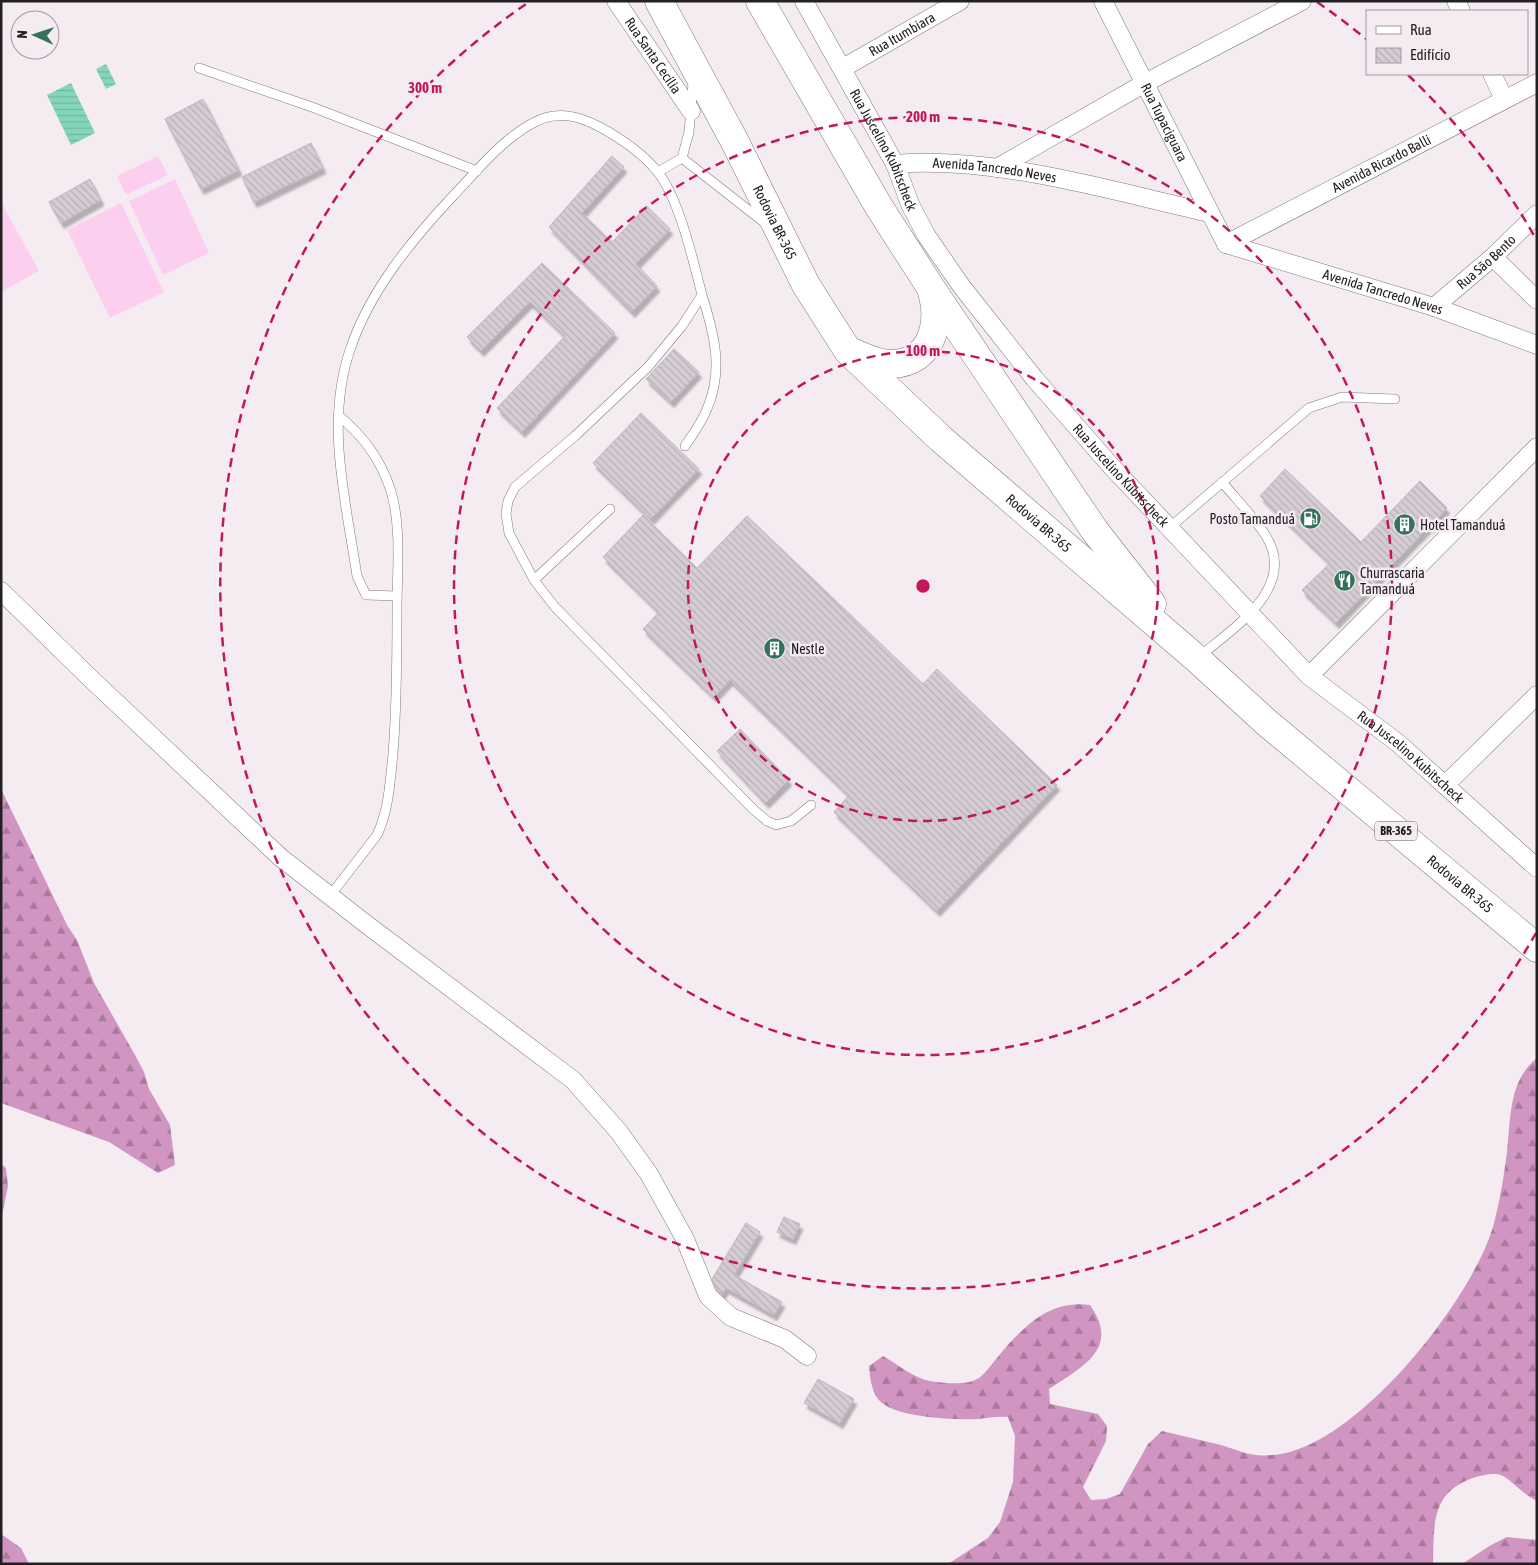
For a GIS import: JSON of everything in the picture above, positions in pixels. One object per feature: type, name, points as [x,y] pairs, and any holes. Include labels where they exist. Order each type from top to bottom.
[{"type":"main road","name":"Rodovia BR-365","points":[[659,1],[691,58],[806,285],[848,351],[941,439],[1197,659],[1266,722],[1537,948]]},
{"type":"main road","name":"BR-365","points":[[760,1],[879,207],[931,288],[1095,532],[1197,659]]},
{"type":"main road","name":"BR-365","points":[[848,351],[874,361],[889,364],[902,363],[916,356],[926,347],[935,329],[935,305],[931,288]]},
{"type":"street","name":"Rua Santa Cecília","points":[[616,1],[692,111]]},
{"type":"street","name":"Rua Juscelino Kubitscheck","points":[[804,1],[844,68],[895,164],[910,204],[926,235],[962,287],[1034,378],[1110,466],[1309,676],[1398,743],[1537,868]]},
{"type":"street","name":"Rua Itumbiara","points":[[844,68],[960,1]]},
{"type":"street","name":"Rua Tupaciguara","points":[[1103,1],[1226,244]]},
{"type":"street","points":[[998,168],[1145,83],[1302,1]]},
{"type":"street","points":[[1492,75],[1504,99]]},
{"type":"street","name":"Avenida Ricardo Balli","points":[[1226,244],[1537,83]]},
{"type":"street","name":"Avenida Tancredo Neves","points":[[895,164],[949,162],[998,168],[1210,213]]},
{"type":"street","name":"Rua São Bento","points":[[1434,308],[1493,257],[1537,214]]},
{"type":"street","name":"Avenida Tancredo Neves","points":[[1226,244],[1434,308],[1537,345]]},
{"type":"street","points":[[1493,257],[1537,300]]},
{"type":"street","points":[[1309,676],[1537,447]]},
{"type":"street","points":[[1,591],[89,677],[280,857],[573,1080],[620,1132],[649,1174],[685,1238],[708,1296],[731,1317],[786,1339],[808,1356]]},
{"type":"street","points":[[1445,785],[1537,695]]},
{"type":"lane","points":[[658,172],[682,158],[692,111],[691,58]]},
{"type":"lane","points":[[199,68],[312,107],[477,171]]},
{"type":"lane","points":[[397,596],[366,595],[360,586],[339,452],[338,415],[340,388],[349,350],[364,315],[394,267],[441,209],[515,135],[535,122],[550,116],[569,115],[587,120],[612,133],[644,158],[658,172],[688,241],[714,332],[717,358],[715,385],[707,410],[685,446]]},
{"type":"lane","points":[[682,158],[734,197],[782,238]]},
{"type":"lane","points":[[702,295],[682,326],[648,366],[575,436],[515,487],[506,514],[509,533],[534,580],[555,607],[767,821],[776,825],[782,825],[811,805]]},
{"type":"lane","points":[[1169,528],[1309,408],[1342,397],[1396,399]]},
{"type":"lane","points":[[330,896],[376,835],[386,809],[396,707],[397,528],[390,489],[378,458],[367,441],[338,415]]},
{"type":"lane","points":[[1197,659],[1250,614],[1270,588],[1275,574],[1273,551],[1266,536],[1222,482]]},
{"type":"lane","points":[[534,580],[610,509]]},
{"type":"shaded area","points":[[106,64],[116,84],[106,89],[96,69]]},
{"type":"shaded area","points":[[71,83],[95,133],[71,145],[47,95]]},
{"type":"shaded area","points":[[158,156],[168,175],[126,195],[117,176]]},
{"type":"shaded area","points":[[175,179],[209,253],[163,275],[129,201]]},
{"type":"shaded area","points":[[1,202],[39,271],[1,292]]},
{"type":"shaded area","points":[[121,203],[164,292],[110,318],[67,230]]},
{"type":"green space","points":[[1,789],[67,925],[77,940],[94,983],[135,1055],[144,1072],[149,1089],[170,1125],[175,1165],[158,1173],[109,1142],[1,1103]]},
{"type":"green space","points":[[1537,1058],[1537,1501],[1500,1475],[1482,1475],[1461,1483],[1450,1491],[1438,1510],[1435,1522],[1433,1564],[948,1564],[988,1538],[1000,1522],[1013,1482],[1015,1436],[1008,1417],[978,1419],[940,1418],[896,1410],[878,1399],[872,1387],[869,1366],[883,1356],[912,1374],[924,1379],[935,1382],[955,1383],[974,1381],[985,1373],[1029,1324],[1040,1316],[1063,1306],[1076,1304],[1090,1305],[1098,1320],[1101,1334],[1099,1345],[1094,1355],[1085,1364],[1049,1389],[1050,1404],[1098,1414],[1107,1426],[1106,1441],[1083,1487],[1091,1500],[1106,1499],[1120,1494],[1148,1444],[1162,1431],[1258,1455],[1272,1455],[1304,1447],[1339,1427],[1373,1399],[1407,1365],[1437,1328],[1463,1290],[1482,1254],[1494,1223],[1503,1179],[1516,1089],[1528,1067]]},
{"type":"green space","points":[[1,1164],[6,1168],[8,1186],[1,1220]]},
{"type":"green space","points":[[1,1534],[21,1548],[29,1564],[1,1564]]},
{"type":"green space","points":[[1507,1537],[1537,1540],[1537,1564],[1462,1564],[1491,1545]]},
{"type":"building","points":[[203,99],[239,170],[201,189],[165,119]]},
{"type":"building","points":[[311,143],[323,168],[254,202],[242,177]]},
{"type":"building","points":[[612,156],[624,167],[582,213],[612,242],[647,206],[670,229],[636,264],[657,286],[632,312],[549,227]]},
{"type":"building","points":[[90,179],[101,200],[61,223],[49,202]]},
{"type":"building","points":[[542,263],[615,333],[522,432],[497,408],[565,336],[530,302],[481,351],[467,337]]},
{"type":"building","points":[[674,349],[699,372],[671,402],[646,379]]},
{"type":"building","points":[[641,413],[699,469],[651,519],[593,463]]},
{"type":"building","points":[[1285,469],[1361,542],[1420,481],[1447,508],[1336,623],[1302,590],[1330,563],[1260,496]]},
{"type":"building","name":"Nestle","points":[[643,515],[697,568],[747,516],[923,684],[937,669],[1057,785],[937,911],[834,812],[849,795],[730,680],[714,697],[643,629],[659,612],[603,557]]},
{"type":"building","points":[[740,729],[789,780],[766,803],[717,751]]},
{"type":"building","points":[[784,1217],[800,1224],[793,1239],[777,1232]]},
{"type":"building","points":[[746,1223],[760,1232],[734,1275],[782,1302],[774,1315],[726,1288],[722,1294],[717,1290],[712,1279]]},
{"type":"building","points":[[818,1379],[854,1399],[840,1423],[804,1403]]},
{"type":"place","name":"Posto Tamanduá","points":[[1311,519]]},
{"type":"place","name":"Hotel Tamanduá","points":[[1404,525]]},
{"type":"place","name":"Churrascaria Tamanduá","points":[[1344,581]]},
{"type":"place","name":"Nestle","points":[[775,649]]}]
